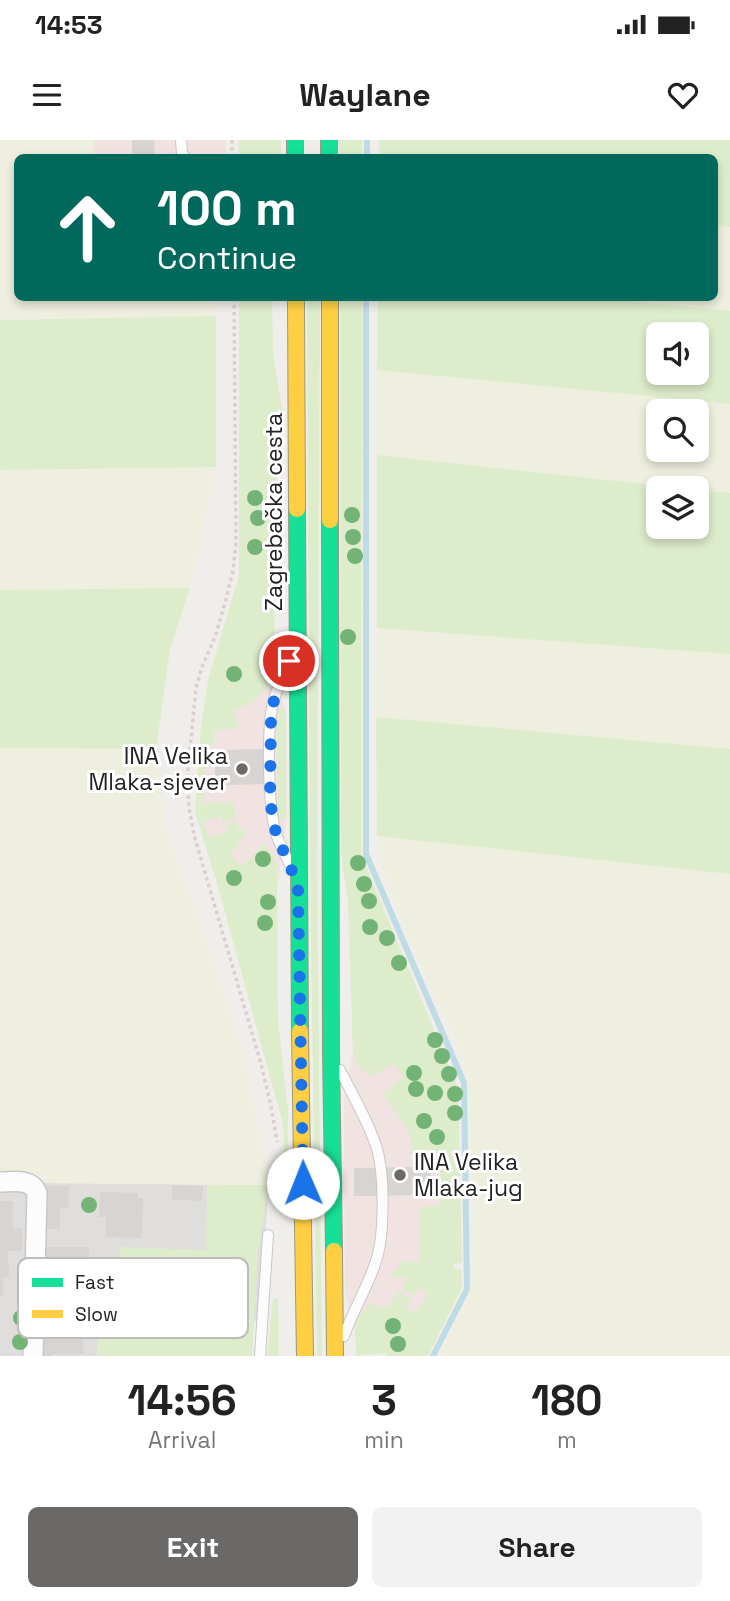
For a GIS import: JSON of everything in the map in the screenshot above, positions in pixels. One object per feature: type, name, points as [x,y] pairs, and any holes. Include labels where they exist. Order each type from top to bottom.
[{"type":"main road","name":"Zagrebačka cesta","points":[[296,301],[298,885],[305,1356]]},
{"type":"main road","points":[[330,301],[331,1052],[336,1356]]},
{"type":"street","points":[[0,1182],[29,1183],[37,1194],[35,1258]]},
{"type":"street","points":[[33,1338],[33,1356]]},
{"type":"lane","points":[[297,641],[274,700],[271,717],[270,801],[276,834],[298,885]]},
{"type":"lane","points":[[331,1052],[377,1146],[382,1226],[381,1244],[375,1265],[351,1315],[336,1356]]},
{"type":"lane","points":[[260,1356],[268,1235]]},
{"type":"path","points":[[234,301],[235,552],[225,603],[196,688],[187,780],[194,835],[261,1064],[278,1152]]},
{"type":"shaded area","points":[[94,140],[226,140],[226,154],[94,154]]},
{"type":"shaded area","name":"INA Velika Mlaka-sjever","points":[[272,670],[286,712],[287,816],[278,885],[219,890],[197,810],[210,682]]},
{"type":"shaded area","name":"INA Velika Mlaka-jug","points":[[352,1029],[448,1099],[445,1102],[449,1104],[456,1126],[426,1339],[356,1335],[345,1291],[344,1097],[353,1052]]},
{"type":"shaded area","points":[[45,1183],[269,1185],[259,1321],[248,1321],[248,1258],[18,1258],[18,1338],[97,1338],[97,1356],[0,1356],[0,1185]]},
{"type":"green space","points":[[0,140],[94,140],[94,154],[14,154],[14,301],[217,301],[216,316],[0,320]]},
{"type":"green space","points":[[238,140],[281,140],[281,154],[239,154]]},
{"type":"green space","points":[[339,140],[362,140],[362,154],[339,154]]},
{"type":"green space","points":[[379,140],[730,140],[730,227],[718,226],[718,154],[379,154]]},
{"type":"green space","points":[[718,226],[730,227],[730,311],[632,301],[718,301]]},
{"type":"green space","points":[[239,301],[272,301],[273,354],[283,414],[274,510],[275,670],[272,682],[248,707],[245,704],[234,710],[236,729],[214,730],[215,745],[209,745],[209,755],[205,755],[204,803],[234,802],[235,819],[223,823],[221,816],[203,822],[209,838],[226,833],[225,826],[236,822],[240,828],[238,832],[242,829],[247,834],[230,854],[242,866],[264,844],[277,865],[278,1021],[288,1111],[288,1173],[285,1173],[280,1113],[195,811],[201,726],[208,680],[239,576]]},
{"type":"green space","points":[[307,301],[320,301],[317,867],[322,1356],[317,1356],[310,867]]},
{"type":"green space","points":[[340,301],[362,301],[361,854],[458,1088],[462,1263],[453,1264],[454,1269],[461,1269],[462,1288],[428,1356],[386,1356],[386,1353],[356,1356],[355,1328],[369,1304],[387,1308],[399,1291],[411,1298],[406,1307],[415,1313],[428,1294],[419,1288],[413,1295],[402,1288],[409,1278],[391,1277],[402,1262],[420,1262],[420,1206],[440,1206],[440,1160],[414,1159],[409,1134],[383,1093],[404,1077],[393,1063],[371,1078],[365,1070],[361,1071],[353,1052],[348,901],[341,854]]},
{"type":"green space","points":[[378,301],[632,301],[730,311],[730,404],[709,402],[709,399],[678,399],[377,370]]},
{"type":"green space","points":[[216,316],[216,467],[0,470],[0,320]]},
{"type":"green space","points":[[377,370],[678,399],[646,399],[646,462],[709,462],[709,402],[730,404],[730,493],[709,491],[709,476],[646,476],[646,484],[377,455]]},
{"type":"green space","points":[[377,455],[646,484],[646,539],[709,539],[709,491],[730,493],[730,654],[377,628]]},
{"type":"green space","points":[[216,467],[190,588],[0,590],[0,471]]},
{"type":"green space","points":[[190,588],[170,649],[156,749],[0,748],[0,590]]},
{"type":"green space","points":[[377,628],[730,654],[730,749],[376,717]]},
{"type":"green space","points":[[281,708],[286,712],[285,819],[281,821],[278,817],[276,712]]},
{"type":"green space","points":[[376,717],[730,749],[730,874],[377,836]]},
{"type":"green space","points":[[0,748],[156,749],[165,828],[214,963],[244,1057],[269,1185],[45,1183],[45,1175],[0,1173]]},
{"type":"green space","points":[[377,836],[730,874],[730,1356],[439,1356],[467,1302],[474,1278],[474,1188],[468,1077],[458,1043],[399,913],[383,868]]},
{"type":"green space","points":[[207,1185],[269,1185],[258,1251],[252,1356],[97,1356],[97,1338],[248,1338],[248,1258],[120,1258],[120,1247],[206,1250]]},
{"type":"green space","points":[[278,1298],[279,1356],[267,1356],[273,1299]]},
{"type":"building","points":[[132,140],[154,140],[155,154],[132,154]]},
{"type":"building","points":[[266,749],[267,784],[225,785],[225,781],[215,781],[215,756],[224,756],[224,750]]},
{"type":"building","points":[[431,1167],[431,1195],[354,1196],[354,1168]]},
{"type":"building","points":[[172,1185],[203,1186],[202,1201],[172,1199]]},
{"type":"building","points":[[44,1186],[69,1186],[69,1208],[60,1208],[60,1229],[44,1229]]},
{"type":"building","points":[[100,1192],[138,1193],[138,1198],[143,1198],[142,1238],[106,1237],[106,1217],[99,1217]]},
{"type":"building","points":[[0,1201],[13,1201],[13,1228],[22,1228],[22,1251],[8,1251],[9,1277],[3,1277],[3,1295],[0,1295]]},
{"type":"building","points":[[43,1247],[89,1247],[89,1258],[43,1258]]},
{"type":"building","points":[[42,1338],[83,1338],[83,1354],[42,1356]]},
{"type":"waterway","points":[[367,140],[367,154]]},
{"type":"waterway","points":[[366,301],[366,854],[464,1083],[467,1289],[433,1356]]},
{"type":"traffic: fast","points":[[295,140],[295,154]]},
{"type":"traffic: fast","points":[[329,140],[329,154]]},
{"type":"traffic: fast","points":[[297,509],[300,1031]]},
{"type":"traffic: fast","points":[[330,520],[334,1251]]},
{"type":"traffic: slow","points":[[296,301],[297,509]]},
{"type":"traffic: slow","points":[[330,301],[330,520]]},
{"type":"traffic: slow","points":[[300,1031],[305,1356]]},
{"type":"traffic: slow","points":[[334,1251],[335,1356]]},
{"type":"place","name":"INA Velika Mlaka-sjever","points":[[242,769]]},
{"type":"place","name":"INA Velika Mlaka-jug","points":[[400,1175]]},
{"type":"route","points":[[289,661],[274,700],[271,717],[270,801],[276,834],[298,885],[303,1183]]}]
